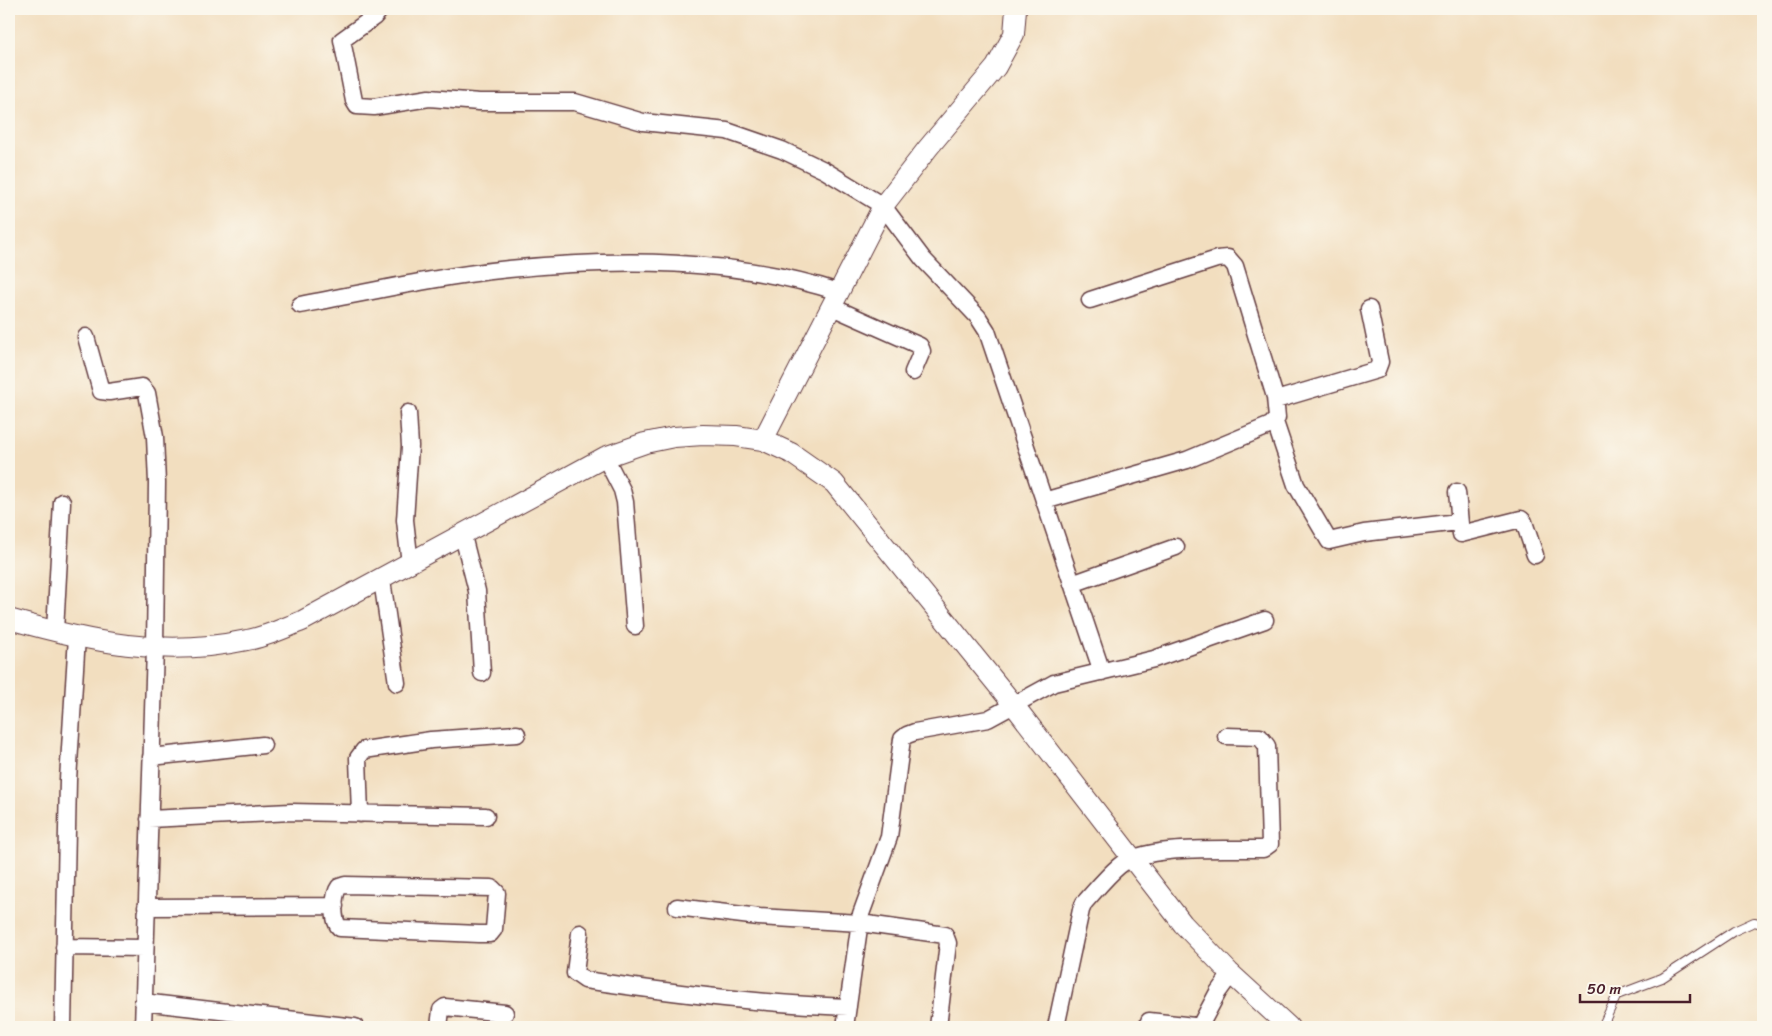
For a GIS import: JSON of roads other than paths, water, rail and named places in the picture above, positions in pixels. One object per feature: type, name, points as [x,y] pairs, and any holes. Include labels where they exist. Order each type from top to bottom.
[{"type":"street","points":[[381,9],[374,17],[342,40],[354,101],[357,106],[374,107],[430,98],[479,102],[575,102],[590,104],[643,122],[712,128],[748,138],[801,158],[883,206],[923,259],[984,325],[1102,672]]},
{"type":"street","points":[[763,440],[883,206],[928,148],[996,67],[1010,44],[1016,25],[1016,9]]},
{"type":"street","points":[[1090,300],[1217,259],[1228,258],[1235,266],[1276,400],[1278,414],[1275,422],[1296,485],[1329,541],[1364,533],[1458,522]]},
{"type":"street","points":[[300,305],[490,271],[595,262],[682,264],[756,271],[807,282],[920,346],[922,351],[913,372]]},
{"type":"street","points":[[1276,400],[1377,370],[1380,362],[1369,309]]},
{"type":"street","points":[[86,337],[101,391],[109,392],[142,388],[148,393],[155,437],[157,483],[154,661],[143,1027]]},
{"type":"street","points":[[408,413],[410,446],[405,520],[410,564]]},
{"type":"street","points":[[1044,501],[1206,454],[1275,422]]},
{"type":"street","points":[[9,624],[55,632],[76,647],[154,661],[187,648],[249,640],[384,590],[410,564],[466,546],[610,467],[645,443],[674,437],[703,435],[763,440],[814,467],[834,483],[1125,862],[1182,924],[1224,984],[1289,1027]]},
{"type":"street","points":[[610,467],[625,502],[635,626]]},
{"type":"street","points":[[1457,492],[1460,533],[1464,535],[1521,519],[1524,522],[1535,555]]},
{"type":"street","points":[[55,632],[62,502]]},
{"type":"street","points":[[466,546],[480,611],[482,673]]},
{"type":"street","points":[[1072,584],[1176,547]]},
{"type":"street","points":[[384,590],[397,683]]},
{"type":"street","points":[[845,1027],[860,923],[870,884],[886,850],[902,739],[907,734],[988,719],[1054,683],[1154,659],[1266,620]]},
{"type":"street","points":[[63,1027],[68,780],[76,647]]},
{"type":"street","points":[[360,814],[358,758],[361,752],[431,740],[517,734]]},
{"type":"street","points":[[1056,1027],[1069,958],[1082,907],[1125,862],[1154,852],[1268,848],[1270,840],[1267,746],[1260,738],[1226,736]]},
{"type":"street","points":[[151,757],[263,746]]},
{"type":"street","points":[[149,819],[291,812],[486,816]]},
{"type":"street","points":[[345,885],[492,888],[497,894],[494,929],[490,934],[346,930],[336,925],[335,906],[337,890],[345,885]]},
{"type":"street","points":[[146,907],[335,906]]},
{"type":"street","points":[[677,907],[759,917],[860,923],[940,934],[947,938],[938,1027]]},
{"type":"street","points":[[580,933],[575,973],[584,980],[696,996],[791,1005],[848,1007]]},
{"type":"street","points":[[64,947],[145,948]]},
{"type":"street","points":[[1149,1021],[1198,1026],[1205,1021],[1224,984]]},
{"type":"street","points":[[143,1002],[355,1027]]},
{"type":"street","points":[[439,1027],[441,1010],[445,1007],[506,1013]]},
{"type":"lane","points":[[1602,1027],[1613,1000],[1624,992],[1662,978],[1734,931],[1754,922],[1763,924]]}]
